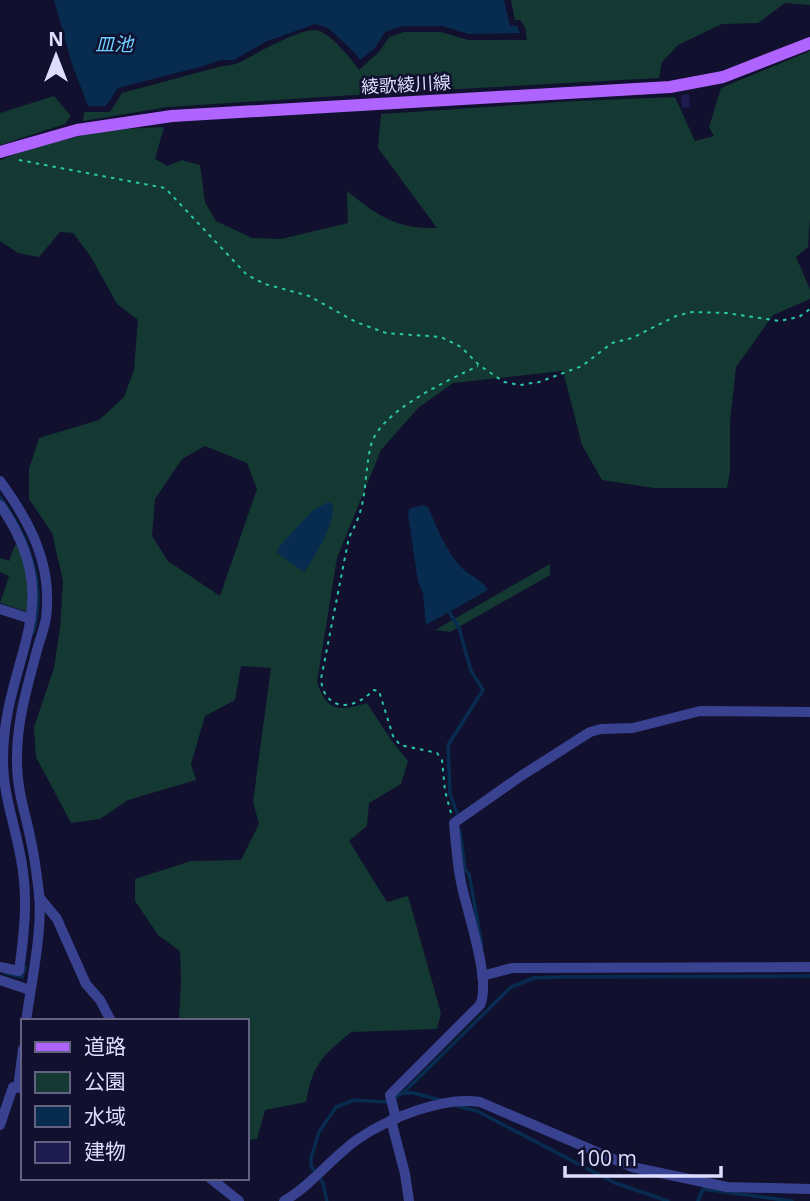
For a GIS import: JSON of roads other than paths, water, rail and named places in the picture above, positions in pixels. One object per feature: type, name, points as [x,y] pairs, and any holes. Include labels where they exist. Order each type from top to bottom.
[{"type":"main road","name":"綾歌綾川線","points":[[1,152],[77,130],[161,117],[670,87],[723,78],[810,43]]},
{"type":"street","points":[[0,481],[21,509],[36,538],[44,565],[47,593],[45,620],[20,712],[17,739],[17,767],[22,805],[31,841],[39,897],[26,1019]]},
{"type":"street","points":[[0,505],[21,537],[29,559],[34,601],[10,702],[3,760],[7,799],[23,867],[25,922],[19,971],[0,967]]},
{"type":"street","points":[[0,609],[31,619]]},
{"type":"street","points":[[409,1201],[391,1100],[483,999],[482,976],[461,884],[454,823],[590,732],[633,728],[700,711],[810,712]]},
{"type":"street","points":[[39,897],[57,919],[86,984],[100,1000],[110,1019]]},
{"type":"street","points":[[482,976],[512,968],[810,967]]},
{"type":"street","points":[[0,980],[30,990]]},
{"type":"street","points":[[0,1125],[14,1088],[21,1058]]},
{"type":"street","points":[[284,1201],[297,1193],[358,1139],[394,1120],[464,1099],[480,1102],[632,1167],[727,1186],[810,1189]]},
{"type":"street","points":[[213,1180],[239,1201]]},
{"type":"water","name":"皿池","points":[[54,0],[504,0],[510,26],[517,26],[520,33],[469,34],[442,26],[403,26],[385,32],[375,48],[360,60],[328,28],[315,24],[265,42],[234,60],[221,60],[118,88],[106,106],[88,106],[72,64]]},
{"type":"water","points":[[328,502],[332,504],[333,511],[328,529],[304,572],[277,553],[278,548],[312,511]]},
{"type":"water","points":[[422,505],[428,507],[442,539],[456,561],[488,590],[426,625],[423,593],[418,582],[408,514],[409,509]]},
{"type":"waterway","points":[[0,497],[19,529],[33,562],[38,596],[33,633]]},
{"type":"waterway","points":[[447,608],[459,628],[471,671],[483,690],[448,745],[450,794],[457,813]]},
{"type":"waterway","points":[[460,831],[465,870],[469,874],[482,946]]},
{"type":"waterway","points":[[5,973],[22,977],[25,967]]},
{"type":"waterway","points":[[327,1201],[323,1183],[311,1166],[311,1158],[319,1132],[336,1107],[354,1100],[386,1102],[403,1093],[511,987],[534,978],[559,977],[810,976]]},
{"type":"waterway","points":[[403,1093],[440,1100]]},
{"type":"waterway","points":[[457,1106],[477,1111],[615,1183],[668,1201]]},
{"type":"waterway","points":[[698,1201],[703,1189],[792,1201]]}]
